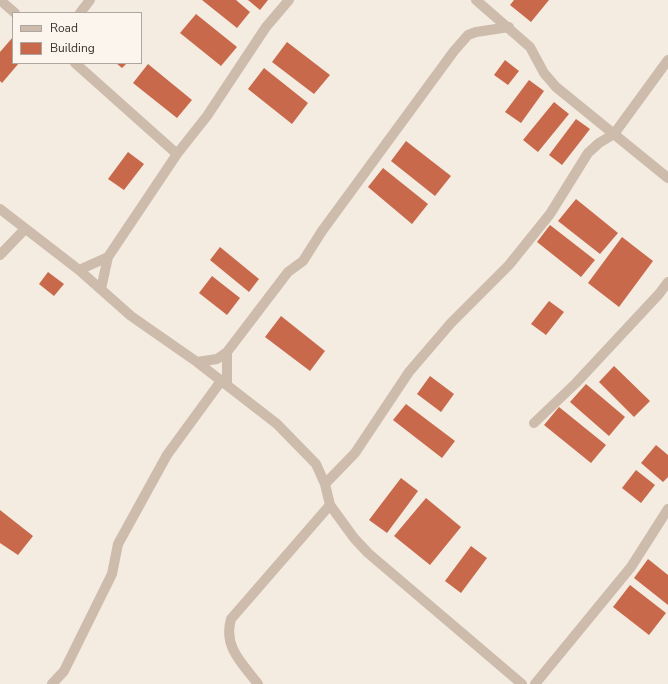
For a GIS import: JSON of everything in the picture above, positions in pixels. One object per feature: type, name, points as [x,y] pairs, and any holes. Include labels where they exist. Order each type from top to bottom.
[{"type":"street","points":[[0,0],[14,12]]},
{"type":"street","points":[[81,12],[90,0]]},
{"type":"street","points":[[101,289],[108,257],[177,154],[207,116],[266,27],[290,0]]},
{"type":"street","points":[[476,0],[509,27],[530,47],[544,73],[556,87],[668,178]]},
{"type":"street","points":[[197,362],[217,358],[227,352],[288,272],[303,261],[322,231],[454,51],[468,35],[476,32],[509,27]]},
{"type":"street","points":[[325,484],[355,453],[409,372],[451,322],[509,265],[550,214],[588,153],[614,134],[668,60]]},
{"type":"street","points":[[76,64],[177,154]]},
{"type":"street","points":[[0,209],[79,270],[131,316],[197,362],[277,424],[306,452],[316,464],[325,484],[330,506],[354,538],[368,553],[522,684]]},
{"type":"street","points":[[0,255],[25,229]]},
{"type":"street","points":[[79,270],[108,257]]},
{"type":"street","points":[[534,424],[576,383],[659,294],[668,282]]},
{"type":"street","points":[[52,684],[64,671],[68,664],[110,579],[118,544],[167,455],[224,383],[227,352]]},
{"type":"street","points":[[258,684],[232,648],[228,638],[231,619],[330,506]]},
{"type":"street","points":[[535,684],[630,567],[668,509]]},
{"type":"building","points":[[202,0],[236,0],[250,12],[237,28]]},
{"type":"building","points":[[248,0],[268,0],[260,10]]},
{"type":"building","points":[[514,0],[549,0],[531,22],[510,5]]},
{"type":"building","points":[[196,14],[237,47],[221,66],[180,33]]},
{"type":"building","points":[[12,38],[12,64],[18,64],[2,83],[0,81],[0,52]]},
{"type":"building","points":[[287,42],[330,75],[314,94],[272,62]]},
{"type":"building","points":[[505,60],[519,71],[508,85],[494,75]]},
{"type":"building","points":[[117,64],[126,64],[122,68]]},
{"type":"building","points":[[148,64],[192,100],[177,118],[133,83]]},
{"type":"building","points":[[264,68],[308,103],[292,124],[248,89]]},
{"type":"building","points":[[529,80],[544,91],[521,123],[505,112]]},
{"type":"building","points":[[554,102],[569,114],[538,152],[523,140]]},
{"type":"building","points":[[576,119],[590,129],[562,165],[549,155]]},
{"type":"building","points":[[406,141],[451,176],[435,196],[391,161]]},
{"type":"building","points":[[128,152],[144,164],[124,190],[108,179]]},
{"type":"building","points":[[383,168],[428,204],[412,224],[368,187]]},
{"type":"building","points":[[576,199],[618,233],[600,254],[558,221]]},
{"type":"building","points":[[550,225],[595,260],[581,277],[537,242]]},
{"type":"building","points":[[622,237],[653,261],[619,307],[588,283]]},
{"type":"building","points":[[220,247],[259,279],[249,292],[210,260]]},
{"type":"building","points":[[48,272],[64,284],[54,296],[39,284]]},
{"type":"building","points":[[212,276],[240,298],[227,315],[199,293]]},
{"type":"building","points":[[549,301],[564,312],[546,335],[531,324]]},
{"type":"building","points":[[281,316],[325,351],[310,371],[265,337]]},
{"type":"building","points":[[614,366],[650,401],[634,417],[599,382]]},
{"type":"building","points":[[430,376],[454,394],[441,412],[417,394]]},
{"type":"building","points":[[586,384],[625,417],[609,436],[570,402]]},
{"type":"building","points":[[406,404],[455,441],[442,458],[393,420]]},
{"type":"building","points":[[559,407],[606,445],[591,463],[544,425]]},
{"type":"building","points":[[656,445],[668,455],[668,477],[663,482],[641,463]]},
{"type":"building","points":[[636,470],[655,485],[641,503],[622,488]]},
{"type":"building","points":[[401,478],[418,491],[387,533],[369,520]]},
{"type":"building","points":[[426,498],[461,527],[430,565],[394,536]]},
{"type":"building","points":[[0,510],[33,536],[18,555],[0,543]]},
{"type":"building","points":[[471,546],[487,558],[461,593],[445,581]]},
{"type":"building","points":[[648,559],[668,575],[668,605],[634,578]]},
{"type":"building","points":[[630,585],[666,613],[649,635],[613,607]]}]
